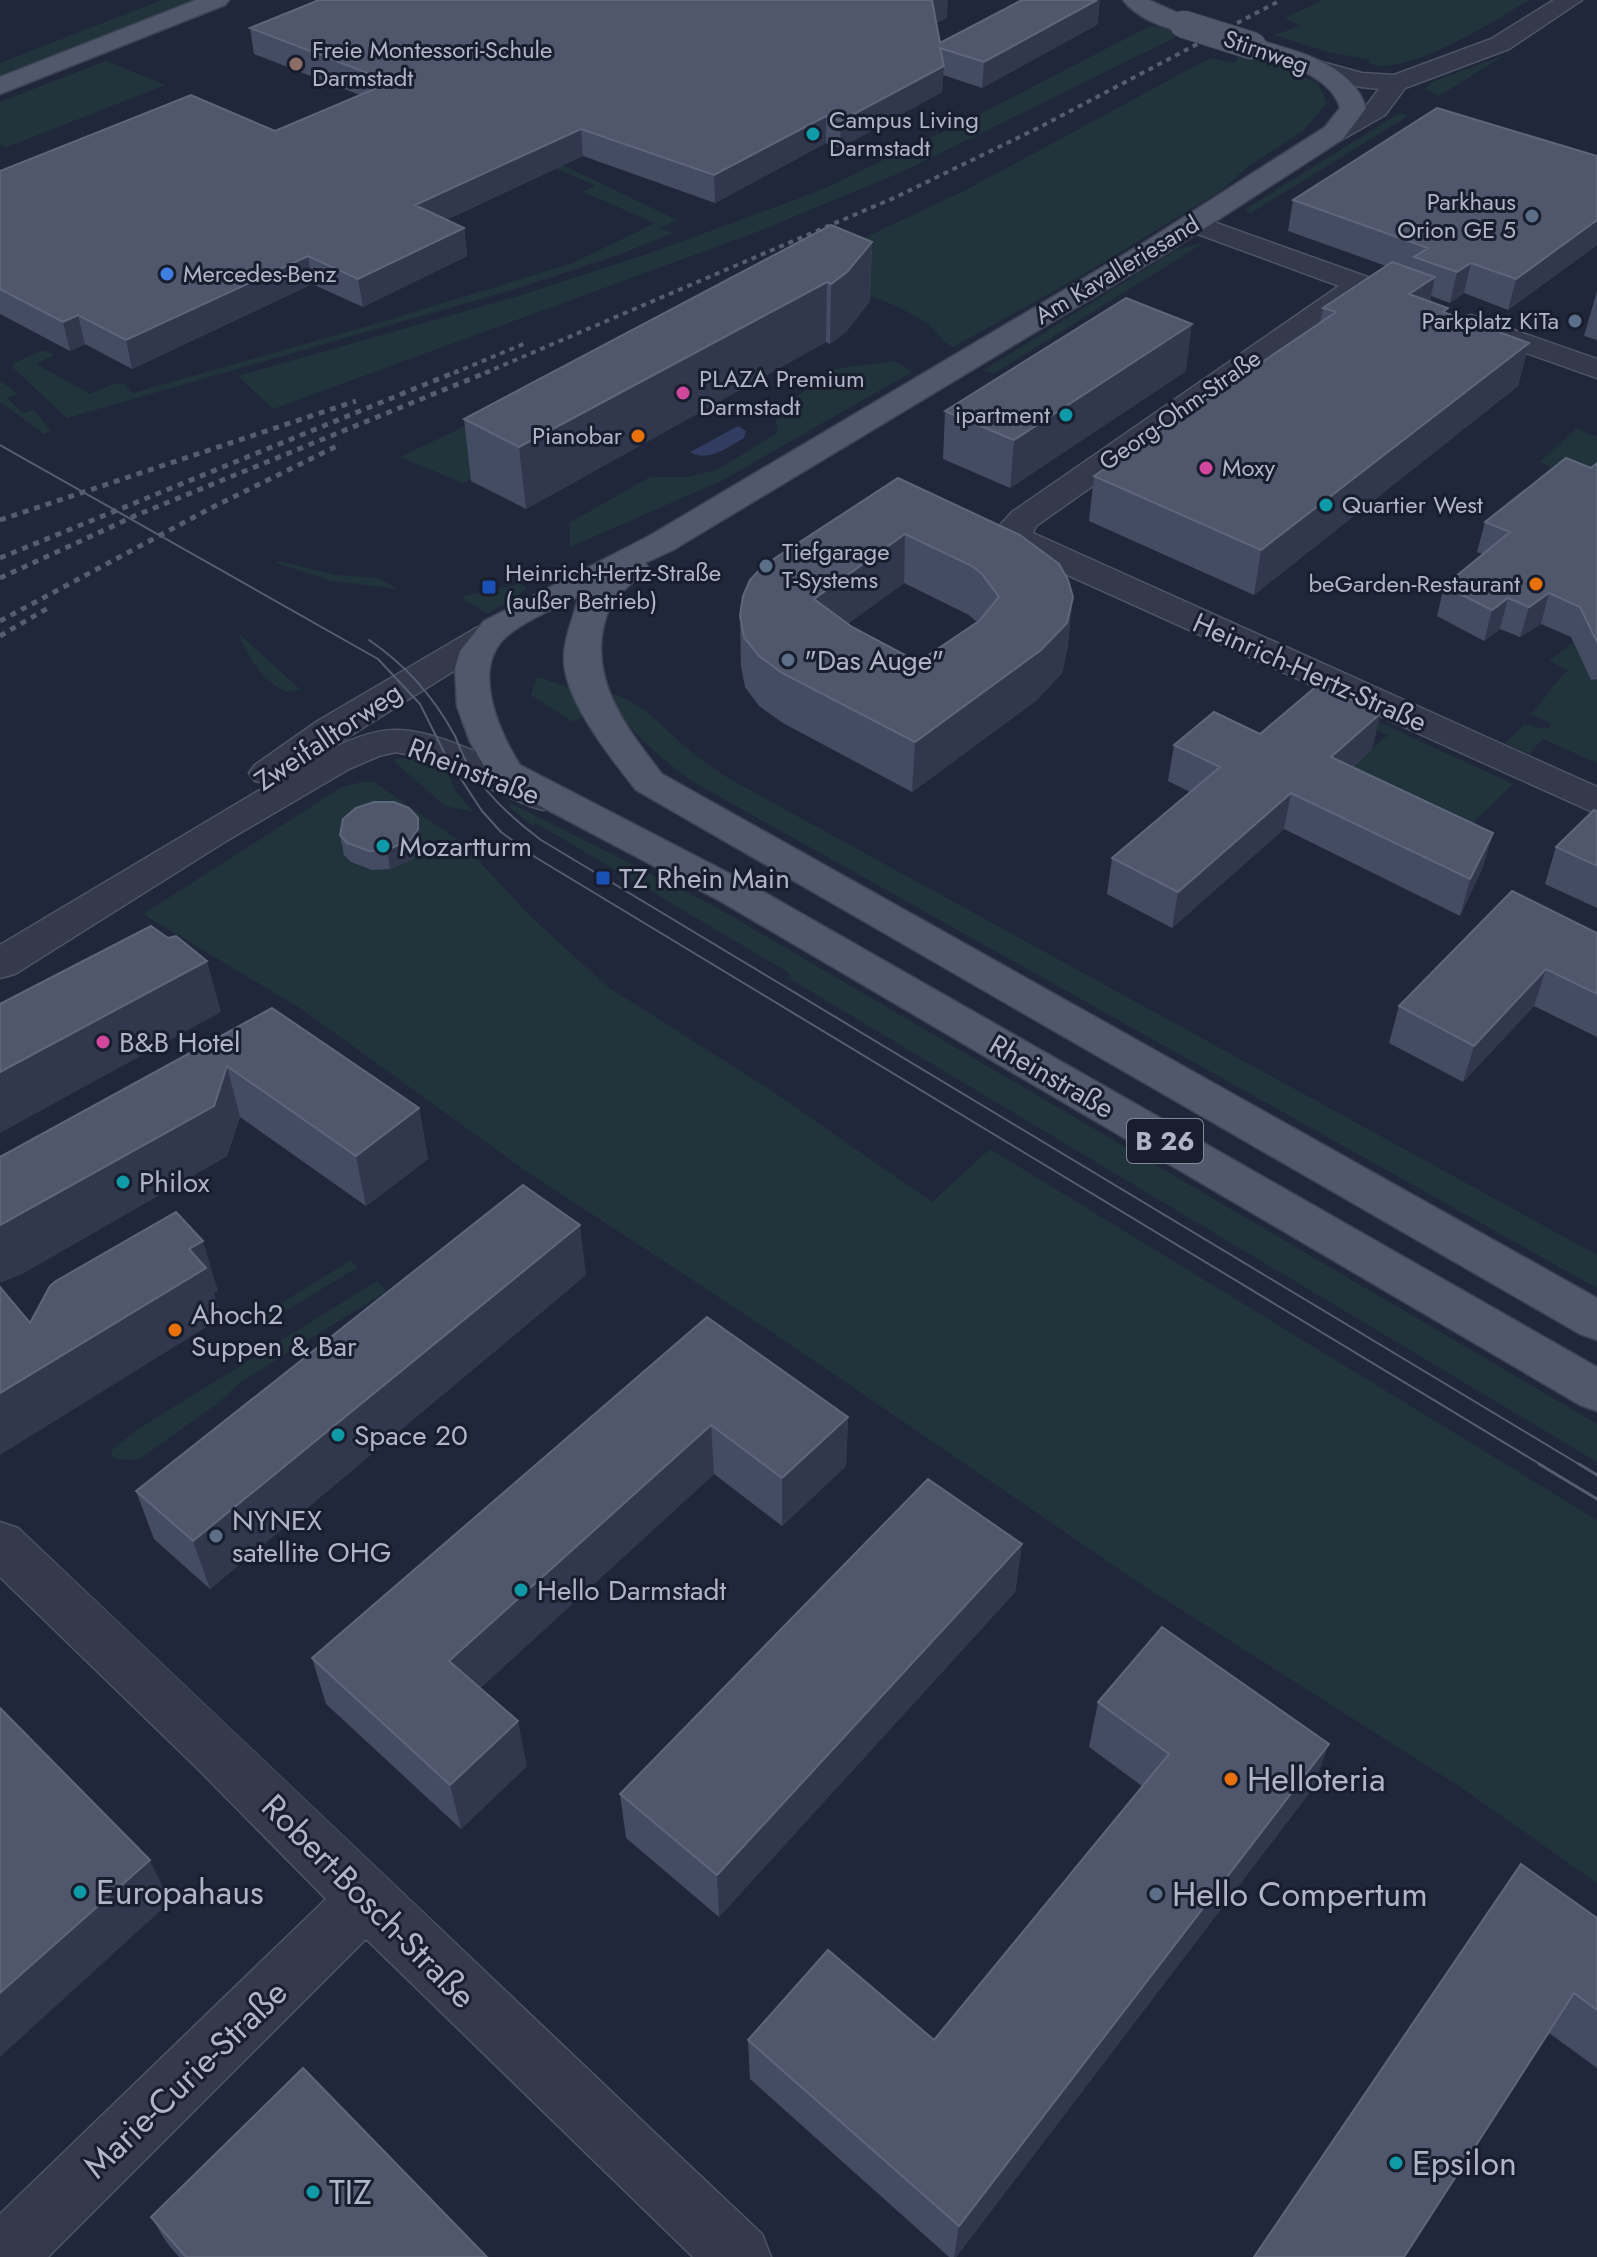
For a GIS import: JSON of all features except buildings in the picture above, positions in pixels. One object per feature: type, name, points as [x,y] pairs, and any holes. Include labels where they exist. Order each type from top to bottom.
[{"type":"main road","points":[[0,86],[217,0]]},
{"type":"main road","name":"Stirnweg","points":[[1135,0],[1147,10],[1183,24],[1311,66],[1338,83],[1353,103],[1349,115],[1334,133]]},
{"type":"main road","name":"Am Kavalleriesand","points":[[488,635],[579,582],[661,543],[1194,223],[1334,133]]},
{"type":"main road","name":"Am Kavalleriesand","points":[[649,782],[600,713],[590,694],[581,657],[594,602],[661,543]]},
{"type":"main road","name":"Rheinstraße","points":[[488,635],[478,651],[473,678],[486,738],[506,773],[734,892],[1597,1391]]},
{"type":"main road","name":"Rheinstraße","points":[[649,782],[1597,1321]]},
{"type":"street","name":"Am Kavalleriesand","points":[[1334,133],[1376,110],[1396,83],[1500,44],[1570,0]]},
{"type":"street","points":[[1311,66],[1353,78],[1396,83]]},
{"type":"street","points":[[1334,133],[1361,114],[1370,101],[1367,91],[1353,78]]},
{"type":"street","points":[[1194,223],[1406,300]]},
{"type":"street","name":"Georg-Ohm-Straße","points":[[1024,543],[1016,534],[1017,525],[1024,519],[1360,284]]},
{"type":"street","points":[[1443,313],[1597,369]]},
{"type":"street","name":"Heinrich-Hertz-Straße","points":[[1024,543],[1597,802]]},
{"type":"street","name":"Am Kavalleriesand","points":[[446,660],[488,635]]},
{"type":"street","name":"Zweifalltorweg","points":[[178,851],[282,760],[446,660]]},
{"type":"street","name":"Rheinstraße","points":[[361,751],[398,741],[409,743],[587,814]]},
{"type":"street","name":"Zweifalltorweg","points":[[0,964],[178,851],[361,751]]},
{"type":"street","name":"Robert-Bosch-Straße","points":[[0,1544],[739,2257]]},
{"type":"street","name":"Marie-Curie-Straße","points":[[2,2257],[366,1899]]},
{"type":"shaded area","points":[[162,0],[198,0],[0,78],[0,63]]},
{"type":"shaded area","points":[[1323,0],[1529,0],[1450,45],[1404,63],[1384,66],[1274,35],[1301,26],[1285,18]]},
{"type":"shaded area","points":[[1152,25],[1182,34],[904,171],[754,233],[273,409],[238,376],[519,296],[656,251],[819,191],[982,113]]},
{"type":"shaded area","points":[[1249,48],[1318,84],[1327,103],[1303,131],[1247,167],[1222,190],[1081,276],[953,347],[921,319],[832,280],[463,483],[400,457],[968,189],[1210,58],[1233,63]]},
{"type":"shaded area","points":[[1505,55],[1439,96],[1424,89],[1434,81]]},
{"type":"shaded area","points":[[106,61],[165,85],[7,147],[0,144],[0,102]]},
{"type":"shaded area","points":[[413,93],[677,220],[660,228],[673,233],[515,289],[67,418],[12,367],[16,362],[43,350],[54,355],[36,364],[90,394],[123,383],[133,393],[573,263],[655,223],[583,192],[595,185],[400,105]]},
{"type":"shaded area","points":[[1400,113],[1408,116],[1251,213],[1244,210]]},
{"type":"shaded area","points":[[1205,242],[993,374],[984,370],[1176,250]]},
{"type":"shaded area","points":[[895,361],[912,372],[721,481],[570,547],[569,523],[650,477],[687,477],[717,470],[777,433],[776,412],[834,369]]},
{"type":"shaded area","points":[[0,380],[17,394],[7,398],[23,413],[34,410],[51,431],[44,434],[0,402]]},
{"type":"shaded area","points":[[1576,429],[1597,437],[1597,485],[1540,462]]},
{"type":"shaded area","points":[[280,561],[335,575],[377,578],[399,589],[332,581],[276,563]]},
{"type":"shaded area","points":[[520,584],[527,589],[488,614],[461,597]]},
{"type":"shaded area","points":[[239,634],[301,690],[287,692],[270,682],[251,660]]},
{"type":"shaded area","points":[[1573,642],[1591,679],[1597,679],[1597,763],[1543,739],[1529,754],[1505,743],[1525,724],[1543,729],[1551,727],[1548,722],[1531,714],[1568,670],[1549,661]]},
{"type":"shaded area","points":[[537,677],[570,688],[584,716],[573,722],[531,695]]},
{"type":"shaded area","points":[[606,692],[639,707],[697,757],[737,783],[1597,1255],[1597,1288],[690,780],[643,740],[623,718]]},
{"type":"shaded area","points":[[1335,702],[1513,784],[1444,851],[1323,793],[1388,735],[1316,703]]},
{"type":"shaded area","points":[[394,758],[423,760],[448,773],[456,791],[473,812],[445,806]]},
{"type":"shaded area","points":[[374,782],[462,843],[531,917],[608,987],[772,1091],[932,1202],[990,1149],[1597,1520],[1597,1883],[1459,1786],[1144,1586],[772,1332],[523,1169],[300,1008],[143,914],[342,787]]},
{"type":"shaded area","points":[[512,804],[716,907],[1597,1424],[1597,1462],[787,977],[791,974],[536,823],[532,825],[508,806]]},
{"type":"shaded area","points":[[350,1261],[358,1267],[259,1327],[252,1321]]},
{"type":"shaded area","points":[[377,1281],[387,1291],[238,1384],[217,1404],[138,1460],[115,1459],[112,1456],[111,1451],[135,1431]]},
{"type":"water","points":[[738,426],[746,431],[744,438],[725,449],[704,456],[690,452]]},
{"type":"tram line","points":[[0,445],[378,659],[420,704],[446,756],[482,811],[501,832],[535,857],[1543,1466]]},
{"type":"tram line","points":[[369,640],[418,683],[447,722],[478,780],[503,808],[541,840],[1582,1466]]},
{"type":"tram line","points":[[1539,1464],[1597,1499]]},
{"type":"tram line","points":[[1579,1464],[1597,1475]]},
{"type":"railway","points":[[485,373],[896,197],[1038,128],[1281,0]]},
{"type":"railway","points":[[454,373],[526,343]]},
{"type":"railway","points":[[0,558],[458,371]]},
{"type":"railway","points":[[0,578],[137,515],[490,371]]},
{"type":"railway","points":[[0,520],[356,401]]},
{"type":"railway","points":[[0,621],[211,508],[341,444]]},
{"type":"railway","points":[[0,636],[48,608]]},
{"type":"place","name":"Freie Montessori-Schule Darmstadt","points":[[296,64]]},
{"type":"place","name":"Campus Living Darmstadt","points":[[813,134]]},
{"type":"place","name":"Parkhaus Orion GE 5","points":[[1532,216]]},
{"type":"place","name":"Mercedes-Benz","points":[[167,274]]},
{"type":"place","name":"Parkplatz KiTa","points":[[1575,321]]},
{"type":"place","name":"PLAZA Premium Darmstadt","points":[[683,393]]},
{"type":"place","name":"ipartment","points":[[1066,415]]},
{"type":"place","name":"Pianobar","points":[[638,436]]},
{"type":"place","name":"Moxy","points":[[1206,468]]},
{"type":"place","name":"Quartier West","points":[[1326,505]]},
{"type":"place","name":"Tiefgarage T-Systems","points":[[766,566]]},
{"type":"place","name":"beGarden-Restaurant","points":[[1536,584]]},
{"type":"place","name":"Heinrich-Hertz-Straße (außer Betrieb)","points":[[489,587]]},
{"type":"place","name":"\"Das Auge\"","points":[[788,660]]},
{"type":"place","name":"Mozartturm","points":[[383,846]]},
{"type":"place","name":"TZ Rhein Main","points":[[603,878]]},
{"type":"place","name":"B&B Hotel","points":[[103,1042]]},
{"type":"place","name":"Philox","points":[[123,1182]]},
{"type":"place","name":"Ahoch2 Suppen & Bar","points":[[175,1330]]},
{"type":"place","name":"Space 20","points":[[338,1435]]},
{"type":"place","name":"NYNEX satellite OHG","points":[[216,1536]]},
{"type":"place","name":"Hello Darmstadt","points":[[521,1590]]},
{"type":"place","name":"Helloteria","points":[[1231,1779]]},
{"type":"place","name":"Europahaus","points":[[80,1892]]},
{"type":"place","name":"Hello Compertum","points":[[1156,1894]]},
{"type":"place","name":"Epsilon","points":[[1396,2163]]},
{"type":"place","name":"TIZ","points":[[313,2192]]}]
